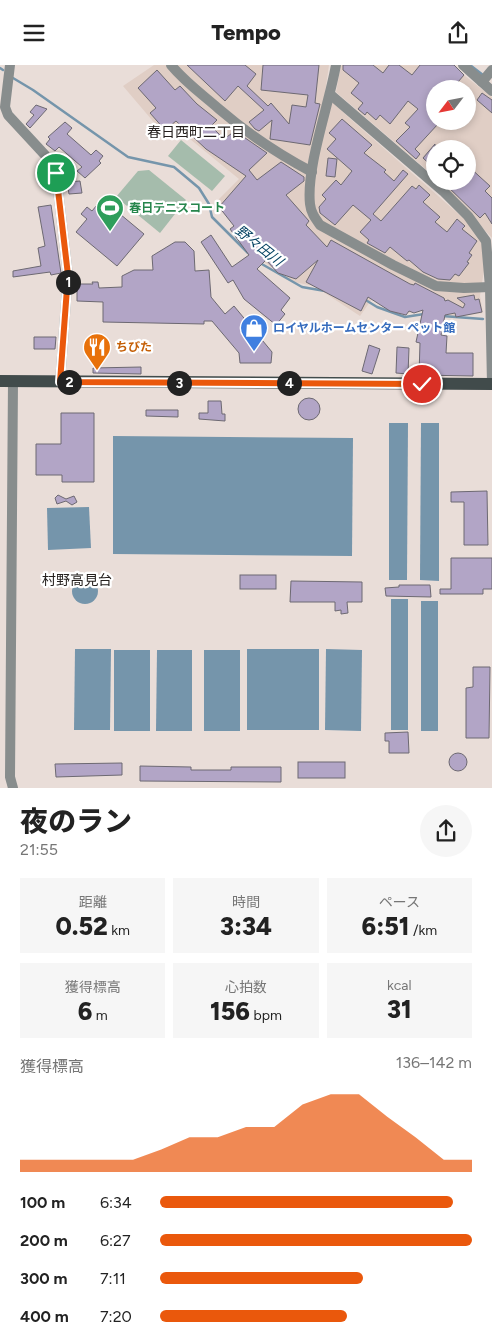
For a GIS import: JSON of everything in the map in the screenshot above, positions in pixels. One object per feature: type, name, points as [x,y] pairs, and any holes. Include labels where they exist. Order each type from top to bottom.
[{"type":"main road","points":[[0,381],[492,384]]},
{"type":"street","points":[[10,65],[4,77],[5,107],[8,115],[45,155],[56,173],[68,275],[60,382]]},
{"type":"street","points":[[171,65],[186,83],[234,123],[266,145],[312,172]]},
{"type":"street","points":[[336,65],[331,95],[312,172],[310,204],[313,215],[320,225],[436,286],[490,287]]},
{"type":"street","points":[[463,65],[487,76],[492,91]]},
{"type":"street","points":[[331,95],[444,192],[468,216],[486,241],[490,287],[492,384]]},
{"type":"street","points":[[13,381],[10,703],[10,777],[13,788]]},
{"type":"shaded area","points":[[154,65],[329,65],[325,93],[346,115],[426,185],[426,190],[431,190],[470,224],[482,243],[484,270],[480,296],[483,313],[450,318],[450,314],[426,308],[408,313],[394,309],[374,296],[360,316],[314,286],[294,282],[264,262],[218,200],[239,179],[174,126],[163,133],[123,86]]},
{"type":"shaded area","points":[[341,65],[451,65],[470,80],[426,80],[426,130],[476,130],[476,85],[492,97],[492,238],[447,190],[476,190],[476,140],[426,140],[426,169],[336,92]]},
{"type":"green space","points":[[181,140],[225,176],[212,191],[168,156]]},
{"type":"green space","points":[[149,170],[186,200],[160,233],[116,197],[138,171]]},
{"type":"water","points":[[389,423],[408,423],[407,580],[389,580]]},
{"type":"water","points":[[421,423],[439,423],[439,581],[420,580]]},
{"type":"water","points":[[113,436],[353,438],[352,556],[113,554]]},
{"type":"water","points":[[89,507],[91,548],[48,550],[47,508]]},
{"type":"water","points":[[85,578],[94,582],[98,591],[94,600],[85,604],[76,600],[72,591],[76,582]]},
{"type":"water","points":[[391,599],[408,599],[408,730],[391,730]]},
{"type":"water","points":[[421,601],[438,601],[438,731],[421,731]]},
{"type":"water","points":[[75,649],[111,649],[110,730],[74,730]]},
{"type":"water","points":[[247,649],[319,649],[319,730],[247,730]]},
{"type":"water","points":[[326,649],[362,650],[361,731],[325,730]]},
{"type":"water","points":[[114,650],[150,650],[150,731],[114,731]]},
{"type":"water","points":[[157,650],[192,650],[192,731],[156,731]]},
{"type":"water","points":[[204,650],[240,650],[240,731],[204,731]]},
{"type":"building","points":[[187,65],[245,65],[256,74],[247,86],[268,106],[271,103],[289,124],[292,105],[306,107],[308,95],[261,90],[263,65],[319,65],[315,103],[320,104],[310,145],[270,139],[272,120],[259,131],[255,129],[249,122],[264,110],[238,86],[225,101]]},
{"type":"building","points":[[343,65],[373,65],[383,73],[389,65],[399,65],[412,75],[420,65],[454,65],[464,75],[460,80],[426,80],[426,130],[432,130],[415,149],[420,154],[416,159],[396,141],[410,127],[405,123],[418,109],[408,101],[390,124],[380,115],[376,120],[367,112],[365,115],[358,109],[363,103],[351,93],[359,83],[343,70]]},
{"type":"building","points":[[157,70],[175,90],[180,86],[197,104],[217,120],[211,126],[224,139],[235,131],[267,153],[249,170],[257,180],[281,162],[304,177],[304,181],[286,195],[309,221],[306,225],[327,247],[331,240],[410,284],[414,285],[415,283],[444,298],[445,301],[448,300],[463,308],[465,304],[457,298],[474,295],[475,300],[479,299],[482,312],[456,317],[455,313],[445,315],[441,335],[447,336],[446,353],[473,353],[473,376],[419,375],[420,343],[416,342],[423,310],[414,313],[409,311],[406,315],[390,311],[368,297],[361,311],[306,282],[318,260],[296,279],[278,273],[266,260],[257,269],[290,298],[281,310],[285,314],[276,325],[244,299],[233,280],[228,283],[201,242],[211,235],[232,267],[249,255],[230,229],[234,226],[219,207],[246,176],[206,149],[176,121],[165,130],[150,113],[156,108],[138,88]]},
{"type":"building","points":[[482,93],[492,100],[492,113],[477,100]]},
{"type":"building","points":[[36,105],[47,109],[30,128],[26,124],[34,115],[30,112]]},
{"type":"building","points":[[342,119],[372,145],[364,153],[386,170],[384,172],[394,181],[403,170],[408,174],[373,214],[381,221],[412,186],[416,189],[419,185],[430,195],[423,202],[440,217],[435,222],[447,232],[457,219],[465,226],[462,229],[477,241],[469,253],[472,255],[467,262],[469,263],[459,276],[455,274],[450,280],[438,279],[423,272],[390,247],[385,253],[367,243],[369,240],[360,232],[371,220],[353,205],[335,225],[320,213],[319,207],[326,199],[322,195],[336,180],[341,185],[352,171],[327,149],[336,139],[329,133]]},
{"type":"building","points":[[65,122],[72,128],[67,134],[91,155],[96,150],[103,156],[99,161],[101,163],[85,178],[77,171],[82,167],[59,147],[55,151],[46,144],[50,139],[48,137]]},
{"type":"building","points":[[328,158],[337,159],[335,177],[326,176]]},
{"type":"building","points":[[476,173],[490,186],[485,191],[492,198],[492,224],[485,213],[480,218],[451,190],[476,190]]},
{"type":"building","points":[[80,181],[82,193],[69,194],[67,182]]},
{"type":"building","points":[[102,199],[144,234],[117,266],[76,232],[87,219],[81,214],[87,207],[92,211]]},
{"type":"building","points":[[51,205],[61,273],[51,275],[50,272],[13,277],[13,271],[41,266],[38,248],[45,246],[38,207]]},
{"type":"building","points":[[175,242],[185,242],[194,251],[195,271],[209,270],[211,297],[225,314],[234,306],[272,352],[271,363],[240,363],[239,353],[212,321],[204,321],[204,324],[103,322],[103,302],[77,301],[77,284],[93,284],[92,282],[98,282],[99,288],[122,287],[122,276],[134,270],[153,270],[152,256]]},
{"type":"building","points":[[34,337],[56,337],[55,349],[34,349]]},
{"type":"building","points":[[369,345],[380,349],[372,374],[362,371]]},
{"type":"building","points":[[397,347],[409,348],[408,374],[396,373]]},
{"type":"building","points":[[141,367],[141,374],[93,373],[93,368]]},
{"type":"building","points":[[309,398],[317,401],[320,409],[317,417],[309,420],[301,417],[298,409],[301,401]]},
{"type":"building","points":[[208,401],[221,401],[222,414],[225,414],[225,421],[199,419],[199,413],[208,413]]},
{"type":"building","points":[[146,410],[178,410],[178,417],[146,416]]},
{"type":"building","points":[[61,413],[94,413],[94,482],[62,482],[62,475],[36,475],[36,444],[61,444]]},
{"type":"building","points":[[487,491],[488,545],[464,545],[464,502],[451,502],[451,492]]},
{"type":"building","points":[[58,495],[66,499],[74,496],[77,502],[72,505],[66,501],[57,504],[55,498]]},
{"type":"building","points":[[451,558],[492,558],[492,589],[483,589],[483,594],[440,594],[440,589],[451,589]]},
{"type":"building","points":[[240,575],[276,575],[276,589],[240,589]]},
{"type":"building","points":[[291,581],[362,582],[362,602],[347,602],[348,613],[341,614],[341,610],[335,611],[335,602],[290,602]]},
{"type":"building","points":[[399,585],[430,585],[431,597],[386,596],[385,588],[399,587]]},
{"type":"building","points":[[473,667],[490,667],[489,738],[466,738],[466,688],[473,687]]},
{"type":"building","points":[[408,732],[409,753],[389,753],[389,741],[385,741],[385,733]]},
{"type":"building","points":[[454,753],[462,753],[467,758],[465,769],[454,771],[449,766],[449,758]]},
{"type":"building","points":[[298,762],[345,762],[345,778],[298,778]]},
{"type":"building","points":[[122,763],[122,775],[56,777],[55,764]]},
{"type":"building","points":[[140,766],[191,767],[191,770],[231,770],[231,767],[281,767],[281,782],[140,781]]},
{"type":"waterway","points":[[470,65],[483,75]]},
{"type":"waterway","name":"野々田川","points":[[13,78],[128,157],[174,167],[199,188],[209,204],[212,217],[248,253]]},
{"type":"waterway","name":"野々田川","points":[[260,263],[302,287],[325,291]]},
{"type":"waterway","name":"野々田川","points":[[364,299],[377,307],[405,317],[424,314]]},
{"type":"waterway","name":"野々田川","points":[[442,316],[483,319]]},
{"type":"place","name":"春日テニスコート","points":[[110,232]]},
{"type":"place","name":"ロイヤルホームセンター ペット館","points":[[254,352]]},
{"type":"place","name":"ちびた","points":[[97,371]]},
{"type":"district","name":"春日西町二丁目","points":[[196,132]]},
{"type":"district","name":"村野高見台","points":[[77,580]]},
{"type":"route","points":[[56,173],[68,275],[60,382],[422,384]]}]
